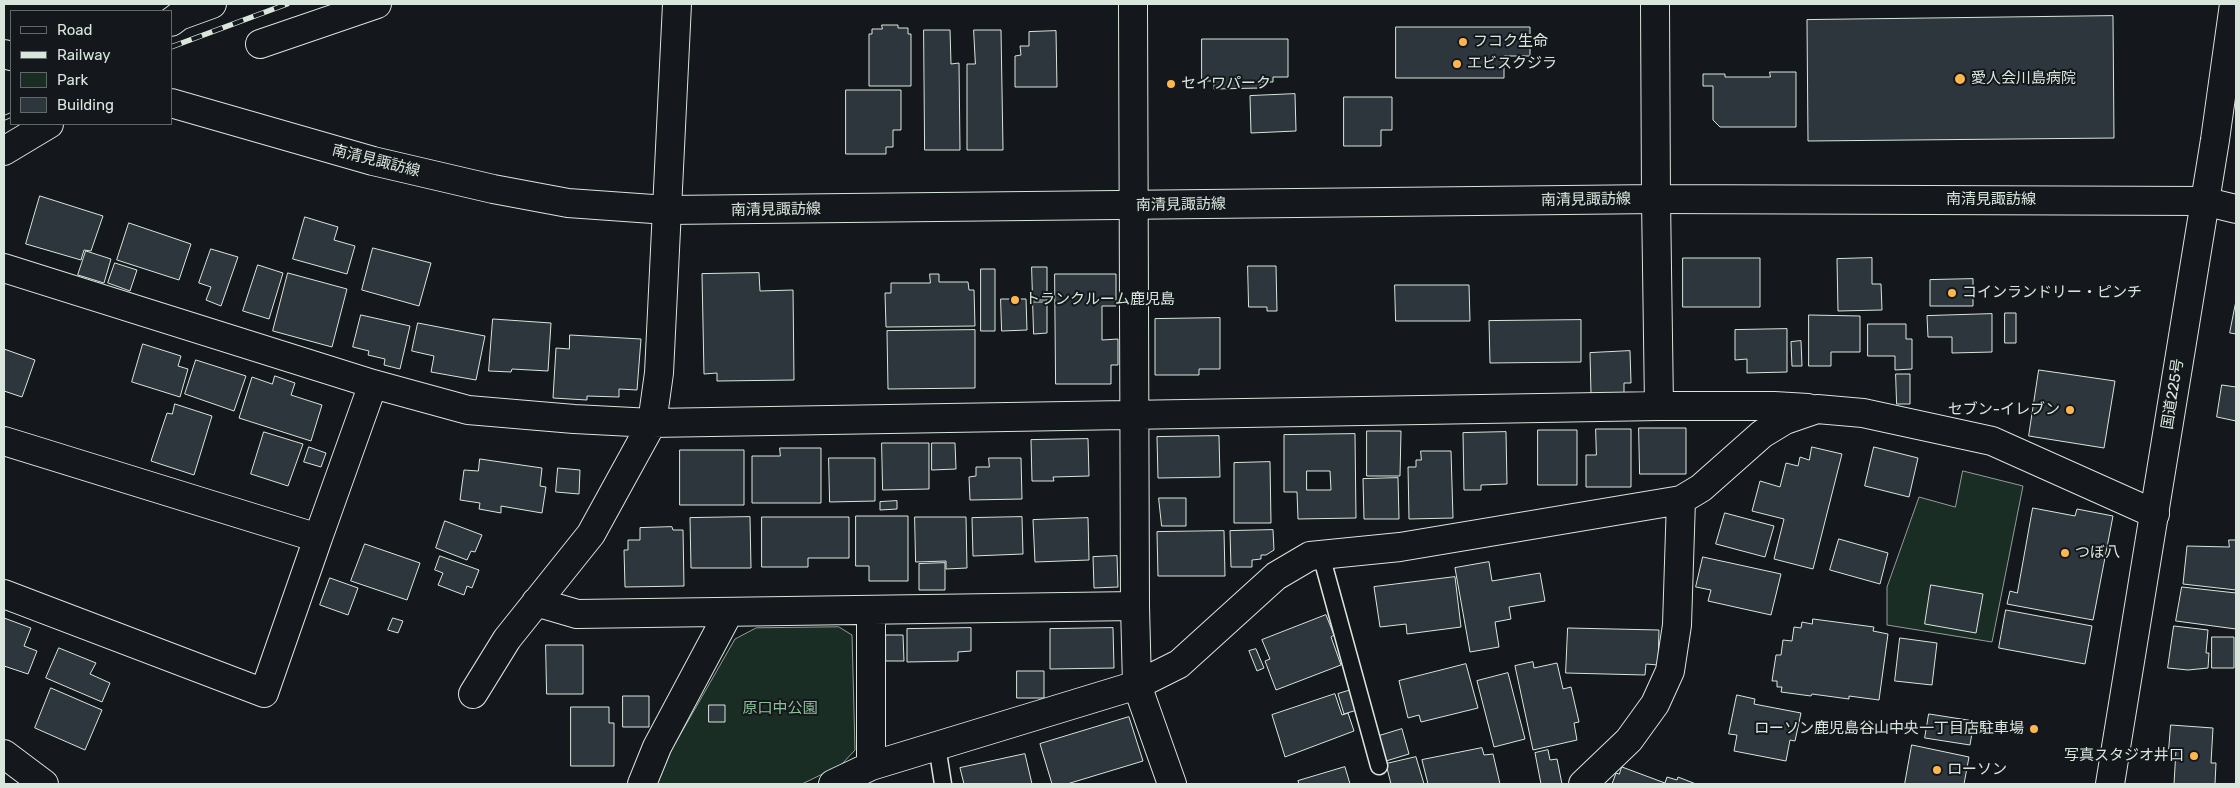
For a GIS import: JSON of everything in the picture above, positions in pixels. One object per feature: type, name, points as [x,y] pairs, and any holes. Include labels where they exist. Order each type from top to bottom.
[{"type":"main road","points":[[172,21],[179,16],[212,4]]},
{"type":"main road","points":[[260,44],[377,4]]},
{"type":"main road","points":[[473,694],[507,639],[591,534],[652,423],[659,373],[677,4]]},
{"type":"main road","points":[[1133,4],[1135,606],[1137,685],[1172,784]]},
{"type":"main road","points":[[1655,4],[1659,406]]},
{"type":"main road","name":"国道225号","points":[[2110,784],[2155,514],[2203,202],[2215,140],[2234,4]]},
{"type":"main road","name":"南清見諏訪線","points":[[172,103],[373,162],[494,189],[568,203],[667,210],[1656,199],[2203,202],[2236,209]]},
{"type":"main road","points":[[4,152],[47,125]]},
{"type":"main road","points":[[4,268],[373,384],[468,410],[574,419],[652,423],[1659,406],[1774,406],[1863,413],[1992,441],[2155,514]]},
{"type":"main road","points":[[4,594],[264,692],[373,384]]},
{"type":"main road","points":[[833,784],[871,766],[1137,685],[1179,664],[1276,576],[1310,556],[1400,547],[1681,500],[1702,488],[1762,434],[1785,420],[1817,409]]},
{"type":"main road","points":[[4,441],[318,538]]},
{"type":"main road","points":[[1583,784],[1629,740],[1655,704],[1670,671],[1677,626],[1681,500]]},
{"type":"main road","points":[[536,602],[577,614],[1135,606]]},
{"type":"main road","points":[[871,610],[871,766]]},
{"type":"main road","points":[[642,784],[657,747],[729,612]]},
{"type":"main road","points":[[4,754],[44,784]]},
{"type":"lane","points":[[1321,555],[1379,766]]},
{"type":"lane","points":[[937,746],[943,784]]},
{"type":"green space","points":[[1963,471],[2023,486],[1992,642],[1887,625],[1887,587],[1919,497],[1955,507]]},
{"type":"green space","name":"原口中公園","points":[[839,627],[852,635],[855,750],[841,765],[802,784],[657,784],[672,749],[735,639],[756,628]]},
{"type":"building","name":"愛人会川島病院","points":[[2113,16],[2114,138],[1808,141],[1807,20]]},
{"type":"building","points":[[882,25],[898,25],[898,28],[908,28],[908,34],[911,34],[911,86],[869,86],[869,34],[872,34],[872,29],[882,29]]},
{"type":"building","name":"フコク生命","points":[[1396,27],[1530,27],[1530,56],[1504,56],[1504,78],[1396,78]]},
{"type":"building","points":[[924,30],[950,30],[951,64],[959,63],[960,150],[925,150]]},
{"type":"building","points":[[974,30],[1001,30],[1003,150],[967,150],[967,64],[975,64]]},
{"type":"building","points":[[1056,31],[1057,87],[1015,87],[1015,56],[1021,55],[1020,46],[1029,46],[1029,32]]},
{"type":"building","points":[[1202,39],[1288,39],[1288,77],[1273,77],[1273,82],[1260,82],[1260,88],[1214,89],[1214,81],[1202,81]]},
{"type":"building","points":[[1770,72],[1796,72],[1796,127],[1720,127],[1713,120],[1713,86],[1703,86],[1703,74],[1725,74],[1725,77],[1770,77]]},
{"type":"building","points":[[846,90],[901,90],[901,130],[893,130],[893,147],[886,147],[886,154],[846,154]]},
{"type":"building","points":[[1295,94],[1296,131],[1251,133],[1250,96]]},
{"type":"building","points":[[1344,97],[1392,97],[1392,130],[1381,130],[1381,146],[1344,146]]},
{"type":"building","points":[[40,196],[103,216],[91,251],[84,250],[81,260],[26,244]]},
{"type":"building","points":[[305,217],[338,227],[334,240],[355,246],[347,274],[293,259]]},
{"type":"building","points":[[129,223],[191,244],[179,280],[117,260]]},
{"type":"building","points":[[373,248],[431,263],[419,306],[362,290]]},
{"type":"building","points":[[211,249],[238,257],[221,306],[206,300],[211,287],[199,283]]},
{"type":"building","points":[[86,251],[111,259],[104,283],[78,275]]},
{"type":"building","points":[[1683,258],[1760,258],[1760,307],[1683,307]]},
{"type":"building","points":[[1872,258],[1872,284],[1881,284],[1882,310],[1838,311],[1837,259]]},
{"type":"building","points":[[115,263],[137,270],[130,291],[108,283]]},
{"type":"building","points":[[258,265],[283,273],[269,319],[243,311]]},
{"type":"building","points":[[1248,266],[1276,266],[1277,311],[1267,311],[1267,307],[1249,307]]},
{"type":"building","points":[[1032,267],[1047,267],[1047,300],[1033,300]]},
{"type":"building","points":[[981,269],[995,269],[995,331],[981,331]]},
{"type":"building","points":[[288,273],[347,289],[332,347],[273,331]]},
{"type":"building","points":[[759,273],[760,291],[793,290],[794,380],[717,381],[717,373],[704,374],[702,274]]},
{"type":"building","points":[[930,274],[939,274],[939,282],[968,282],[969,290],[974,290],[975,326],[886,327],[885,293],[891,293],[891,283],[930,283]]},
{"type":"building","points":[[1055,274],[1116,274],[1116,306],[1102,306],[1102,340],[1118,339],[1118,365],[1111,365],[1111,384],[1056,384]]},
{"type":"building","name":"コインランドリー・ピンチ","points":[[1973,279],[1973,306],[1930,306],[1930,280]]},
{"type":"building","points":[[1395,285],[1469,285],[1470,321],[1396,321]]},
{"type":"building","points":[[1001,299],[1026,299],[1027,330],[1002,331]]},
{"type":"building","points":[[2236,301],[2236,334],[2230,333]]},
{"type":"building","points":[[1033,302],[1047,302],[1047,333],[1034,334]]},
{"type":"building","points":[[2005,313],[2016,313],[2016,343],[2005,343]]},
{"type":"building","points":[[1992,314],[1992,352],[1952,353],[1952,337],[1928,337],[1927,316]]},
{"type":"building","points":[[361,315],[410,326],[400,369],[384,365],[385,359],[368,355],[369,351],[353,347]]},
{"type":"building","points":[[1809,315],[1860,316],[1860,352],[1831,352],[1831,366],[1809,366]]},
{"type":"building","points":[[1220,318],[1220,369],[1199,369],[1199,375],[1155,375],[1155,319]]},
{"type":"building","points":[[493,319],[551,323],[548,371],[512,369],[511,372],[489,371]]},
{"type":"building","points":[[1581,320],[1581,362],[1490,363],[1489,321]]},
{"type":"building","points":[[418,323],[485,336],[476,380],[431,372],[434,356],[412,351]]},
{"type":"building","points":[[1868,324],[1906,324],[1906,339],[1912,339],[1912,369],[1895,370],[1895,356],[1868,356]]},
{"type":"building","points":[[1787,329],[1787,372],[1747,373],[1747,359],[1735,360],[1735,330]]},
{"type":"building","points":[[975,330],[975,388],[888,389],[887,331]]},
{"type":"building","points":[[570,335],[641,339],[637,390],[619,389],[619,397],[587,396],[587,400],[553,398],[556,348],[569,349]]},
{"type":"building","points":[[1801,341],[1802,366],[1792,366],[1791,342]]},
{"type":"building","points":[[143,344],[181,356],[178,366],[188,369],[180,397],[132,382]]},
{"type":"building","points":[[4,349],[35,360],[22,397],[4,391]]},
{"type":"building","points":[[1630,351],[1631,383],[1624,383],[1624,393],[1591,394],[1590,353]]},
{"type":"building","points":[[196,360],[246,376],[234,411],[185,394]]},
{"type":"building","points":[[2039,370],[2115,381],[2104,448],[2029,436]]},
{"type":"building","points":[[1896,374],[1910,374],[1910,404],[1897,404]]},
{"type":"building","points":[[275,376],[295,383],[291,395],[322,405],[311,441],[239,418],[252,377],[272,384]]},
{"type":"building","points":[[2222,385],[2236,387],[2236,421],[2217,417]]},
{"type":"building","points":[[175,404],[212,416],[194,475],[151,461],[167,413],[172,414]]},
{"type":"building","points":[[1639,428],[1686,428],[1686,474],[1640,474]]},
{"type":"building","points":[[1596,429],[1631,429],[1631,487],[1586,487],[1586,455],[1596,455]]},
{"type":"building","points":[[1538,430],[1577,430],[1577,485],[1538,485]]},
{"type":"building","points":[[1367,431],[1401,431],[1400,476],[1367,476]]},
{"type":"building","points":[[264,432],[303,444],[288,486],[251,474]]},
{"type":"building","points":[[1506,432],[1507,484],[1481,485],[1481,490],[1464,490],[1463,433]]},
{"type":"building","points":[[1355,434],[1356,518],[1298,519],[1297,492],[1284,492],[1284,435]],"holes":[[[1307,471],[1330,471],[1331,490],[1307,490]]]},
{"type":"building","points":[[1219,436],[1220,477],[1158,478],[1157,437]]},
{"type":"building","points":[[1088,439],[1089,476],[1053,477],[1054,481],[1032,481],[1031,440]]},
{"type":"building","points":[[882,443],[929,443],[929,489],[883,490]]},
{"type":"building","points":[[932,443],[955,443],[956,469],[932,470]]},
{"type":"building","points":[[309,447],[326,453],[321,467],[304,462]]},
{"type":"building","points":[[1812,447],[1842,454],[1813,569],[1774,559],[1784,519],[1752,511],[1760,481],[1780,487],[1786,463],[1798,466],[1800,457],[1809,460]]},
{"type":"building","points":[[1874,447],[1918,458],[1909,497],[1865,486]]},
{"type":"building","points":[[780,448],[821,448],[821,503],[752,503],[752,456],[780,456]]},
{"type":"building","points":[[680,450],[744,450],[744,505],[680,505]]},
{"type":"building","points":[[1421,451],[1451,451],[1453,518],[1409,519],[1408,467],[1416,467],[1416,460],[1421,460]]},
{"type":"building","points":[[829,458],[875,458],[875,501],[830,502]]},
{"type":"building","points":[[989,458],[1021,458],[1022,499],[970,500],[969,477],[976,476],[976,467],[989,467]]},
{"type":"building","points":[[480,459],[542,468],[540,486],[546,487],[542,513],[501,506],[501,513],[479,509],[480,503],[460,500],[464,470],[478,471]]},
{"type":"building","points":[[1270,462],[1271,523],[1234,523],[1234,463]]},
{"type":"building","points":[[558,468],[580,470],[579,494],[556,492]]},
{"type":"building","points":[[1398,478],[1399,519],[1364,519],[1363,479]]},
{"type":"building","points":[[1159,498],[1186,498],[1186,526],[1162,526]]},
{"type":"building","points":[[897,501],[897,509],[880,510],[880,502]]},
{"type":"building","name":"つぼ八","points":[[2033,508],[2075,516],[2077,509],[2113,516],[2093,620],[2007,604],[2010,591],[2017,593]]},
{"type":"building","points":[[1725,513],[1774,526],[1765,557],[1716,544]]},
{"type":"building","points":[[856,516],[908,516],[908,581],[869,581],[869,566],[856,566]]},
{"type":"building","points":[[750,517],[751,568],[691,568],[690,518]]},
{"type":"building","points":[[762,517],[849,517],[849,558],[808,558],[808,567],[762,567]]},
{"type":"building","points":[[915,517],[966,517],[967,568],[946,569],[946,561],[916,562]]},
{"type":"building","points":[[1022,517],[1023,554],[973,556],[972,518]]},
{"type":"building","points":[[1088,518],[1089,560],[1035,562],[1033,520]]},
{"type":"building","points":[[445,521],[482,535],[475,552],[471,551],[467,560],[436,548]]},
{"type":"building","points":[[672,527],[673,530],[683,530],[684,586],[625,587],[624,550],[628,550],[628,540],[640,540],[640,528]]},
{"type":"building","points":[[1273,530],[1274,550],[1266,555],[1261,555],[1261,559],[1252,560],[1252,567],[1231,567],[1230,531]]},
{"type":"building","points":[[1224,531],[1225,576],[1158,576],[1157,532]]},
{"type":"building","points":[[1839,539],[1888,553],[1880,584],[1830,570]]},
{"type":"building","points":[[2229,540],[2236,540],[2236,590],[2183,584],[2187,546],[2229,547]]},
{"type":"building","points":[[365,544],[420,563],[407,600],[351,581]]},
{"type":"building","points":[[440,556],[479,570],[472,588],[467,586],[464,595],[438,585],[443,573],[435,570]]},
{"type":"building","points":[[1117,556],[1118,587],[1094,588],[1093,557]]},
{"type":"building","points":[[1703,557],[1781,574],[1771,615],[1708,601],[1711,590],[1696,587]]},
{"type":"building","points":[[1489,562],[1492,581],[1540,573],[1545,601],[1509,607],[1511,619],[1495,622],[1499,647],[1470,652],[1455,568]]},
{"type":"building","points":[[945,563],[945,590],[919,590],[919,564]]},
{"type":"building","points":[[1455,577],[1461,627],[1407,634],[1406,624],[1380,627],[1374,587]]},
{"type":"building","points":[[330,578],[358,588],[348,615],[320,605]]},
{"type":"building","points":[[1931,585],[1983,594],[1976,633],[1925,624]]},
{"type":"building","points":[[2182,587],[2236,593],[2236,629],[2176,621]]},
{"type":"building","points":[[2006,610],[2092,626],[2085,664],[1999,648]]},
{"type":"building","points":[[1326,615],[1334,635],[1331,637],[1341,665],[1276,690],[1265,661],[1270,659],[1262,640]]},
{"type":"building","points":[[4,618],[31,628],[24,646],[37,651],[28,674],[4,666]]},
{"type":"building","points":[[393,618],[403,621],[398,633],[388,630]]},
{"type":"building","points":[[1813,619],[1874,627],[1873,631],[1888,634],[1879,700],[1849,696],[1849,699],[1812,694],[1811,696],[1781,692],[1782,687],[1777,687],[1777,681],[1772,681],[1776,655],[1781,655],[1783,640],[1792,641],[1794,627],[1801,628],[1802,622],[1812,624]]},
{"type":"building","points":[[2174,626],[2208,630],[2206,653],[2209,653],[2208,668],[2188,670],[2168,668]]},
{"type":"building","points":[[971,628],[971,651],[958,652],[958,661],[907,662],[907,629]]},
{"type":"building","points":[[1113,628],[1114,668],[1050,669],[1050,629]]},
{"type":"building","points":[[1568,628],[1659,630],[1658,665],[1646,664],[1645,675],[1566,673]]},
{"type":"building","points":[[886,635],[903,635],[904,661],[886,661]]},
{"type":"building","points":[[2212,637],[2234,637],[2234,668],[2212,668]]},
{"type":"building","points":[[1900,638],[1937,643],[1932,685],[1895,681]]},
{"type":"building","points":[[546,645],[583,645],[583,694],[547,694]]},
{"type":"building","points":[[59,648],[96,663],[90,674],[110,683],[102,702],[46,678]]},
{"type":"building","points":[[1256,649],[1264,668],[1257,671],[1249,651]]},
{"type":"building","points":[[1533,662],[1534,668],[1557,663],[1563,689],[1571,687],[1579,722],[1574,723],[1577,740],[1533,750],[1515,666]]},
{"type":"building","points":[[1466,664],[1478,708],[1421,722],[1419,715],[1408,718],[1399,681]]},
{"type":"building","points":[[1017,671],[1044,671],[1044,698],[1017,698]]},
{"type":"building","points":[[1508,673],[1525,739],[1494,747],[1477,681]]},
{"type":"building","points":[[51,688],[102,710],[85,750],[35,728]]},
{"type":"building","points":[[1351,690],[1357,710],[1344,714],[1338,694]]},
{"type":"building","points":[[1335,694],[1342,715],[1348,713],[1354,731],[1285,757],[1272,715]]},
{"type":"building","points":[[1737,695],[1755,699],[1754,704],[1801,713],[1795,741],[1790,740],[1786,761],[1734,751],[1737,735],[1729,734]]},
{"type":"building","points":[[623,696],[649,696],[649,727],[623,727]]},
{"type":"building","points":[[709,705],[725,705],[725,722],[709,722]]},
{"type":"building","points":[[571,707],[609,707],[609,723],[614,723],[614,766],[571,766]]},
{"type":"building","points":[[1929,714],[1974,721],[1970,745],[1925,738]]},
{"type":"building","points":[[1129,717],[1143,761],[1067,784],[1052,784],[1040,744]]},
{"type":"building","name":"写真スタジオ井口","points":[[2171,725],[2213,728],[2211,763],[2216,763],[2215,784],[2174,784],[2176,750],[2169,750]]},
{"type":"building","points":[[1402,729],[1409,754],[1386,761],[1379,736]]},
{"type":"building","name":"ローソン","points":[[1912,745],[1969,757],[1964,784],[1905,784]]},
{"type":"building","points":[[1482,748],[1484,755],[1493,754],[1500,784],[1428,784],[1422,760]]},
{"type":"building","points":[[1548,750],[1550,760],[1557,759],[1562,784],[1541,784],[1535,753]]},
{"type":"building","points":[[1025,754],[1032,784],[964,784],[960,768]]},
{"type":"building","points":[[1416,757],[1424,784],[1391,784],[1386,764]]},
{"type":"building","points":[[1345,767],[1350,784],[1299,784],[1298,781]]},
{"type":"building","points":[[1622,767],[1665,783],[1667,777],[1677,780],[1678,777],[1696,784],[1612,784],[1616,773],[1619,774]]},
{"type":"railway","points":[[172,47],[287,4]]},
{"type":"railway","points":[[4,118],[10,115]]},
{"type":"place","name":"フコク生命","points":[[1463,42]]},
{"type":"place","name":"エビスクジラ","points":[[1457,64]]},
{"type":"place","name":"愛人会川島病院","points":[[1960,79]]},
{"type":"place","name":"セイワパーク","points":[[1171,84]]},
{"type":"place","name":"コインランドリー・ピンチ","points":[[1952,293]]},
{"type":"place","name":"トランクルーム鹿児島","points":[[1015,300]]},
{"type":"place","name":"セブン-イレブン","points":[[2070,410]]},
{"type":"place","name":"つぼ八","points":[[2065,553]]},
{"type":"place","name":"ローソン鹿児島谷山中央一丁目店駐車場","points":[[2034,729]]},
{"type":"place","name":"写真スタジオ井口","points":[[2194,756]]},
{"type":"place","name":"ローソン","points":[[1937,770]]}]
